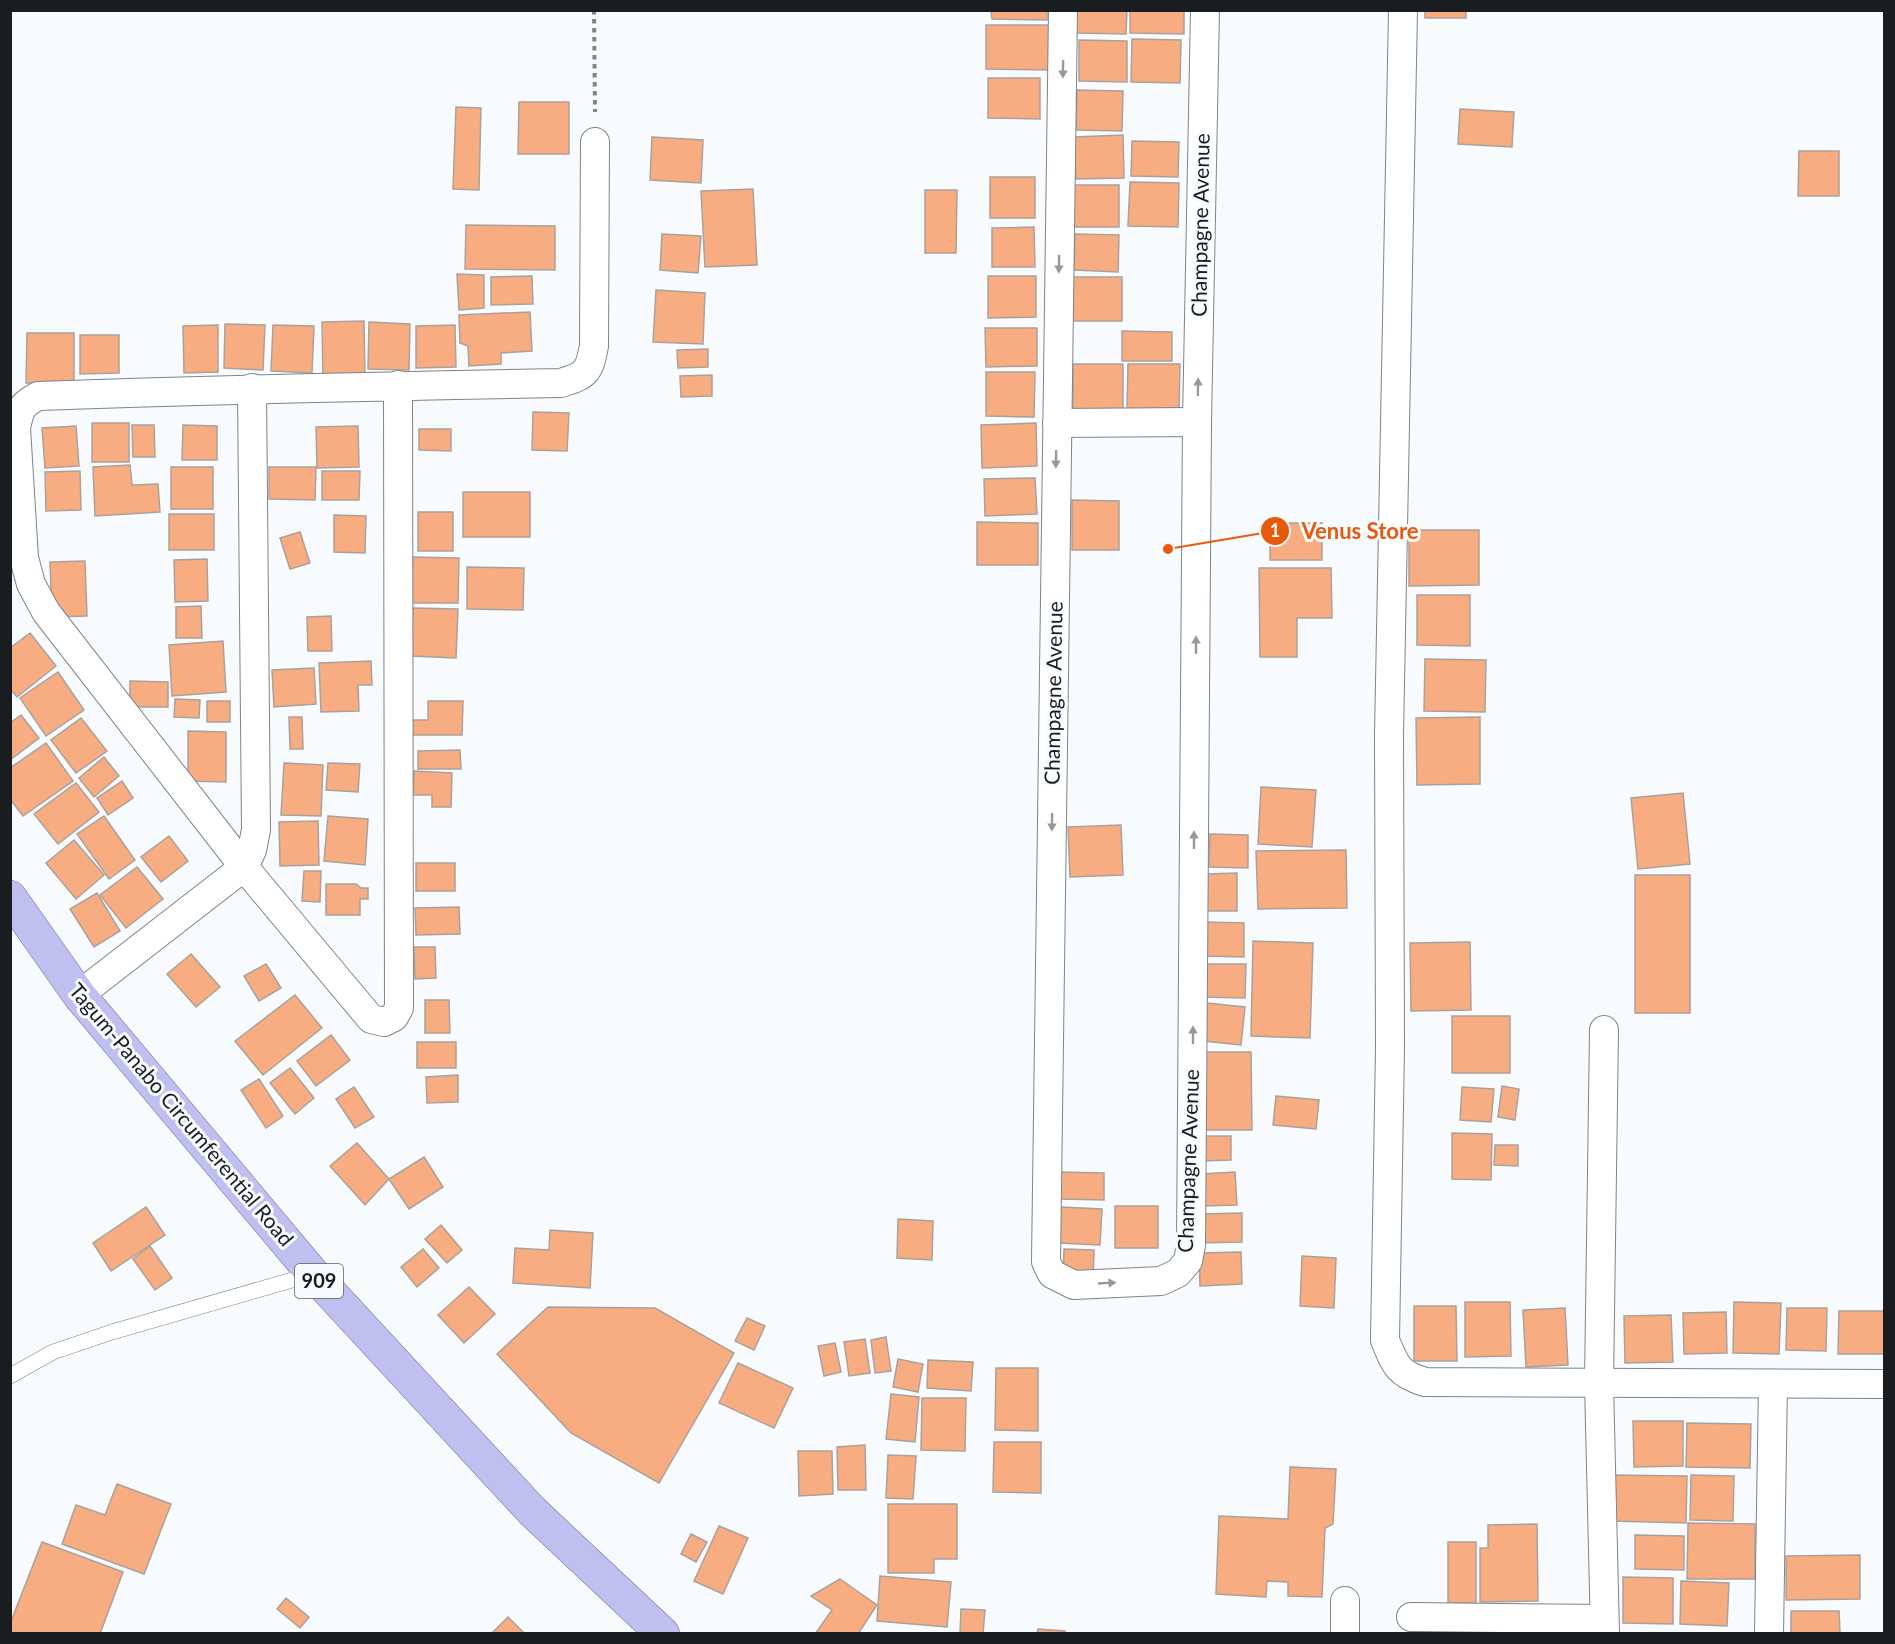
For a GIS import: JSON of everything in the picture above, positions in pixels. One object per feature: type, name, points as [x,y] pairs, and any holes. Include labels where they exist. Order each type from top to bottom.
[{"type":"main road","name":"Tagum-Panabo Circumferential Road","points":[[13,905],[79,994],[313,1274],[532,1511],[663,1634]]},
{"type":"street","name":"Champagne Avenue","points":[[1064,10],[1046,1262],[1052,1274],[1074,1285],[1161,1281],[1178,1273],[1188,1262],[1191,1245],[1197,422],[1205,10]]},
{"type":"street","points":[[1403,10],[1389,723],[1390,1048],[1385,1340],[1395,1365],[1407,1377],[1425,1382],[1884,1384]]},
{"type":"street","points":[[398,386],[399,1008],[394,1017],[384,1022],[371,1019],[244,867],[46,612],[31,584],[24,558],[16,428],[19,412],[26,402],[38,396],[252,388],[561,382],[580,377],[590,363],[594,346],[595,142]]},
{"type":"street","points":[[79,994],[244,867],[252,850],[256,830],[252,388]]},
{"type":"street","points":[[1057,423],[1197,422]]},
{"type":"street","points":[[1412,1617],[1605,1626],[1599,1383],[1604,1030]]},
{"type":"street","points":[[1769,1634],[1773,1383]]},
{"type":"street","points":[[1345,1601],[1345,1634]]},
{"type":"lane","points":[[10,1376],[53,1352],[112,1332],[313,1274]]},
{"type":"path","points":[[594,10],[595,142]]},
{"type":"building","points":[[991,10],[1047,10],[1047,20],[992,19]]},
{"type":"building","points":[[1077,10],[1127,10],[1126,34],[1076,33]]},
{"type":"building","points":[[1130,10],[1184,10],[1184,34],[1130,33]]},
{"type":"building","points":[[1425,10],[1466,10],[1466,18],[1425,18]]},
{"type":"building","points":[[986,25],[1050,25],[1050,70],[986,69]]},
{"type":"building","points":[[1132,39],[1181,40],[1180,83],[1131,82]]},
{"type":"building","points":[[1079,40],[1127,41],[1127,82],[1079,81]]},
{"type":"building","points":[[988,78],[1040,78],[1040,119],[988,118]]},
{"type":"building","points":[[1077,90],[1123,91],[1122,131],[1076,130]]},
{"type":"building","points":[[519,102],[569,102],[569,154],[518,154]]},
{"type":"building","points":[[456,107],[481,108],[479,190],[453,189]]},
{"type":"building","points":[[1460,109],[1514,112],[1512,147],[1458,144]]},
{"type":"building","points":[[1123,135],[1124,178],[1076,179],[1074,137]]},
{"type":"building","points":[[652,137],[703,140],[701,183],[650,180]]},
{"type":"building","points":[[1132,141],[1179,142],[1178,177],[1131,176]]},
{"type":"building","points":[[1799,151],[1839,151],[1839,196],[1798,196]]},
{"type":"building","points":[[990,177],[1035,177],[1035,218],[990,218]]},
{"type":"building","points":[[1130,182],[1179,183],[1178,227],[1128,226]]},
{"type":"building","points":[[1074,185],[1119,185],[1119,227],[1074,227]]},
{"type":"building","points":[[753,189],[757,265],[705,267],[701,191]]},
{"type":"building","points":[[925,190],[957,190],[956,253],[925,253]]},
{"type":"building","points":[[466,225],[555,226],[555,270],[465,269]]},
{"type":"building","points":[[1034,227],[1035,267],[992,267],[992,228]]},
{"type":"building","points":[[662,234],[701,236],[698,273],[660,270]]},
{"type":"building","points":[[1075,234],[1119,235],[1118,272],[1074,270]]},
{"type":"building","points":[[457,274],[484,275],[484,308],[459,310]]},
{"type":"building","points":[[532,276],[533,304],[491,305],[491,277]]},
{"type":"building","points":[[988,276],[1036,276],[1036,317],[988,318]]},
{"type":"building","points":[[1073,277],[1122,277],[1122,321],[1073,321]]},
{"type":"building","points":[[656,290],[705,293],[703,344],[653,342]]},
{"type":"building","points":[[530,312],[532,351],[501,353],[501,364],[469,366],[468,346],[460,343],[459,315]]},
{"type":"building","points":[[364,321],[365,382],[323,383],[322,322]]},
{"type":"building","points":[[369,322],[410,324],[409,370],[368,369]]},
{"type":"building","points":[[225,324],[265,325],[263,370],[224,368]]},
{"type":"building","points":[[218,325],[218,372],[184,373],[183,326]]},
{"type":"building","points":[[273,325],[314,326],[312,373],[271,371]]},
{"type":"building","points":[[455,325],[456,367],[416,368],[416,326]]},
{"type":"building","points":[[985,328],[1037,328],[1037,366],[986,367]]},
{"type":"building","points":[[1122,331],[1172,332],[1172,361],[1122,361]]},
{"type":"building","points":[[27,333],[74,333],[74,383],[26,383]]},
{"type":"building","points":[[80,335],[119,335],[119,373],[80,374]]},
{"type":"building","points":[[708,349],[708,367],[678,368],[677,350]]},
{"type":"building","points":[[1073,364],[1123,364],[1123,410],[1073,409]]},
{"type":"building","points":[[1128,364],[1180,364],[1179,409],[1127,409]]},
{"type":"building","points":[[986,372],[1035,372],[1034,417],[986,416]]},
{"type":"building","points":[[712,375],[712,396],[681,397],[680,376]]},
{"type":"building","points":[[533,412],[569,413],[567,451],[532,450]]},
{"type":"building","points":[[92,423],[129,423],[129,462],[92,462]]},
{"type":"building","points":[[1036,423],[1037,466],[982,468],[981,425]]},
{"type":"building","points":[[132,425],[154,425],[155,457],[133,457]]},
{"type":"building","points":[[183,425],[217,426],[217,460],[182,460]]},
{"type":"building","points":[[76,426],[79,466],[45,468],[42,428]]},
{"type":"building","points":[[358,426],[359,467],[317,468],[316,427]]},
{"type":"building","points":[[419,429],[451,429],[451,451],[419,450]]},
{"type":"building","points":[[130,465],[132,485],[158,484],[160,512],[95,516],[93,467]]},
{"type":"building","points":[[171,467],[213,467],[213,509],[171,509]]},
{"type":"building","points":[[269,467],[316,467],[315,500],[269,499]]},
{"type":"building","points":[[80,471],[81,510],[46,511],[45,472]]},
{"type":"building","points":[[322,471],[360,471],[359,500],[322,500]]},
{"type":"building","points":[[1035,478],[1037,514],[985,516],[984,479]]},
{"type":"building","points":[[463,492],[530,492],[530,537],[463,537]]},
{"type":"building","points":[[1072,500],[1119,501],[1119,550],[1072,550]]},
{"type":"building","points":[[418,512],[453,512],[453,551],[418,551]]},
{"type":"building","points":[[169,514],[214,514],[214,550],[169,550]]},
{"type":"building","points":[[334,515],[366,516],[365,553],[334,552]]},
{"type":"building","points":[[977,522],[1038,523],[1038,565],[977,565]]},
{"type":"building","points":[[1270,523],[1322,523],[1322,560],[1270,560]]},
{"type":"building","points":[[1409,530],[1479,530],[1479,585],[1409,586]]},
{"type":"building","points":[[300,532],[310,563],[290,569],[280,538]]},
{"type":"building","points":[[413,557],[459,558],[458,603],[411,603]]},
{"type":"building","points":[[207,559],[208,601],[175,602],[174,560]]},
{"type":"building","points":[[85,561],[87,616],[52,617],[50,562]]},
{"type":"building","points":[[467,567],[524,568],[523,610],[467,609]]},
{"type":"building","points":[[1259,568],[1331,568],[1332,618],[1297,618],[1297,657],[1260,657]]},
{"type":"building","points":[[1417,595],[1470,595],[1470,646],[1417,645]]},
{"type":"building","points":[[201,606],[202,638],[176,638],[176,607]]},
{"type":"building","points":[[413,608],[458,609],[456,658],[411,656]]},
{"type":"building","points":[[331,616],[332,651],[308,651],[307,617]]},
{"type":"building","points":[[30,633],[56,666],[17,697],[10,689],[10,648]]},
{"type":"building","points":[[223,641],[226,692],[172,696],[169,645]]},
{"type":"building","points":[[1425,659],[1486,660],[1485,712],[1424,711]]},
{"type":"building","points":[[371,661],[372,685],[358,685],[359,711],[321,712],[319,663]]},
{"type":"building","points":[[314,668],[316,704],[274,707],[272,670]]},
{"type":"building","points":[[58,672],[84,710],[46,736],[20,698]]},
{"type":"building","points":[[130,681],[168,682],[168,707],[130,707]]},
{"type":"building","points":[[175,699],[200,700],[199,718],[174,717]]},
{"type":"building","points":[[207,701],[230,701],[230,722],[207,722]]},
{"type":"building","points":[[428,701],[463,701],[462,735],[411,735],[411,720],[428,720]]},
{"type":"building","points":[[21,715],[39,738],[10,760],[10,723]]},
{"type":"building","points":[[289,717],[302,717],[303,749],[290,749]]},
{"type":"building","points":[[1480,717],[1480,784],[1417,785],[1416,718]]},
{"type":"building","points":[[81,718],[107,751],[76,773],[51,740]]},
{"type":"building","points":[[188,731],[226,732],[226,782],[188,781]]},
{"type":"building","points":[[46,743],[73,781],[23,816],[10,799],[10,768]]},
{"type":"building","points":[[460,750],[461,769],[418,769],[418,751]]},
{"type":"building","points":[[104,757],[119,776],[94,797],[79,778]]},
{"type":"building","points":[[284,763],[323,765],[321,816],[281,815]]},
{"type":"building","points":[[328,763],[360,764],[358,792],[326,790]]},
{"type":"building","points":[[414,771],[452,773],[451,807],[432,807],[432,795],[413,795]]},
{"type":"building","points":[[122,781],[133,798],[108,815],[97,798]]},
{"type":"building","points":[[76,783],[99,812],[58,844],[34,814]]},
{"type":"building","points":[[1261,787],[1316,790],[1312,847],[1258,844]]},
{"type":"building","points":[[1683,793],[1690,864],[1638,869],[1631,798]]},
{"type":"building","points":[[104,816],[135,860],[109,879],[77,834]]},
{"type":"building","points":[[328,816],[368,819],[365,865],[324,861]]},
{"type":"building","points":[[318,821],[319,865],[280,866],[279,822]]},
{"type":"building","points":[[1121,825],[1123,875],[1070,877],[1068,827]]},
{"type":"building","points":[[1210,834],[1248,835],[1248,868],[1209,867]]},
{"type":"building","points":[[169,836],[188,861],[161,882],[141,857]]},
{"type":"building","points":[[74,840],[104,875],[76,899],[46,863]]},
{"type":"building","points":[[1346,850],[1347,908],[1258,909],[1256,851]]},
{"type":"building","points":[[416,863],[455,863],[455,891],[416,891]]},
{"type":"building","points":[[137,867],[163,899],[126,928],[100,895]]},
{"type":"building","points":[[304,871],[321,871],[320,902],[302,901]]},
{"type":"building","points":[[1237,873],[1237,911],[1206,911],[1206,874]]},
{"type":"building","points":[[1635,875],[1690,875],[1690,1013],[1635,1013]]},
{"type":"building","points":[[326,884],[356,884],[361,888],[368,888],[368,899],[360,899],[360,915],[326,915]]},
{"type":"building","points":[[97,893],[120,931],[94,947],[70,909]]},
{"type":"building","points":[[459,907],[460,934],[416,935],[415,908]]},
{"type":"building","points":[[1205,922],[1244,923],[1244,957],[1204,956]]},
{"type":"building","points":[[1253,941],[1313,943],[1310,1038],[1251,1036]]},
{"type":"building","points":[[1470,942],[1471,1010],[1411,1011],[1410,943]]},
{"type":"building","points":[[414,947],[435,947],[436,978],[415,979]]},
{"type":"building","points":[[191,954],[220,987],[196,1007],[167,974]]},
{"type":"building","points":[[266,964],[281,988],[259,1001],[244,976]]},
{"type":"building","points":[[1204,964],[1246,964],[1245,998],[1203,997]]},
{"type":"building","points":[[295,995],[322,1028],[263,1075],[235,1041]]},
{"type":"building","points":[[425,1000],[449,1000],[450,1033],[425,1033]]},
{"type":"building","points":[[1207,1003],[1245,1007],[1241,1045],[1203,1041]]},
{"type":"building","points":[[1452,1016],[1510,1016],[1510,1073],[1452,1073]]},
{"type":"building","points":[[331,1035],[350,1060],[316,1086],[297,1061]]},
{"type":"building","points":[[417,1042],[456,1042],[456,1068],[417,1068]]},
{"type":"building","points":[[1199,1052],[1251,1052],[1252,1130],[1199,1130]]},
{"type":"building","points":[[290,1068],[314,1098],[295,1114],[270,1083]]},
{"type":"building","points":[[458,1075],[458,1102],[427,1103],[426,1077]]},
{"type":"building","points":[[259,1079],[283,1116],[266,1128],[241,1090]]},
{"type":"building","points":[[1502,1086],[1519,1089],[1515,1120],[1498,1117]]},
{"type":"building","points":[[354,1087],[374,1117],[355,1128],[336,1099]]},
{"type":"building","points":[[1462,1087],[1494,1089],[1491,1122],[1460,1120]]},
{"type":"building","points":[[1276,1096],[1319,1100],[1316,1129],[1273,1125]]},
{"type":"building","points":[[1452,1133],[1492,1134],[1491,1180],[1452,1179]]},
{"type":"building","points":[[1201,1136],[1231,1136],[1231,1160],[1202,1161]]},
{"type":"building","points":[[357,1143],[389,1179],[365,1205],[330,1166]]},
{"type":"building","points":[[1495,1145],[1518,1145],[1518,1166],[1494,1165]]},
{"type":"building","points":[[424,1157],[443,1187],[409,1209],[389,1179]]},
{"type":"building","points":[[1061,1172],[1104,1173],[1104,1200],[1060,1199]]},
{"type":"building","points":[[1235,1172],[1237,1205],[1203,1206],[1202,1174]]},
{"type":"building","points":[[1115,1206],[1158,1206],[1158,1248],[1115,1248]]},
{"type":"building","points":[[146,1207],[165,1235],[111,1271],[93,1243]]},
{"type":"building","points":[[1061,1207],[1102,1209],[1100,1245],[1059,1243]]},
{"type":"building","points":[[1242,1213],[1242,1242],[1200,1243],[1200,1214]]},
{"type":"building","points":[[898,1219],[933,1221],[932,1260],[897,1258]]},
{"type":"building","points":[[441,1225],[462,1250],[447,1263],[425,1239]]},
{"type":"building","points":[[550,1230],[593,1233],[590,1288],[513,1283],[515,1248],[549,1250]]},
{"type":"building","points":[[150,1246],[172,1278],[155,1290],[133,1259]]},
{"type":"building","points":[[423,1249],[439,1268],[417,1287],[401,1267]]},
{"type":"building","points":[[1064,1249],[1094,1250],[1093,1280],[1063,1278]]},
{"type":"building","points":[[1241,1252],[1242,1284],[1200,1286],[1199,1253]]},
{"type":"building","points":[[1302,1256],[1336,1258],[1334,1308],[1300,1306]]},
{"type":"building","points":[[469,1287],[495,1314],[464,1343],[438,1315]]},
{"type":"building","points":[[1465,1302],[1510,1302],[1511,1356],[1465,1357]]},
{"type":"building","points":[[1734,1302],[1781,1303],[1779,1354],[1733,1353]]},
{"type":"building","points":[[1414,1306],[1456,1306],[1457,1361],[1414,1361]]},
{"type":"building","points":[[548,1307],[655,1308],[734,1353],[659,1483],[571,1433],[497,1354]]},
{"type":"building","points":[[1565,1308],[1568,1365],[1526,1367],[1523,1310]]},
{"type":"building","points":[[1787,1308],[1827,1308],[1826,1351],[1786,1350]]},
{"type":"building","points":[[1839,1311],[1884,1311],[1884,1354],[1838,1354]]},
{"type":"building","points":[[1726,1312],[1727,1353],[1684,1354],[1683,1313]]},
{"type":"building","points":[[1671,1315],[1673,1362],[1625,1363],[1624,1316]]},
{"type":"building","points":[[747,1318],[765,1326],[754,1350],[735,1341]]},
{"type":"building","points":[[886,1337],[891,1371],[875,1373],[871,1340]]},
{"type":"building","points":[[865,1339],[870,1373],[849,1376],[844,1342]]},
{"type":"building","points":[[835,1343],[841,1372],[824,1376],[818,1346]]},
{"type":"building","points":[[898,1359],[923,1364],[918,1392],[893,1387]]},
{"type":"building","points":[[928,1360],[973,1362],[971,1391],[927,1388]]},
{"type":"building","points":[[738,1363],[793,1388],[774,1428],[719,1403]]},
{"type":"building","points":[[996,1368],[1038,1368],[1038,1431],[995,1430]]},
{"type":"building","points":[[891,1394],[919,1397],[915,1442],[886,1439]]},
{"type":"building","points":[[922,1398],[966,1398],[965,1451],[921,1450]]},
{"type":"building","points":[[1633,1421],[1683,1421],[1683,1466],[1634,1467]]},
{"type":"building","points":[[1687,1423],[1751,1424],[1750,1468],[1686,1467]]},
{"type":"building","points":[[994,1442],[1041,1442],[1041,1493],[993,1492]]},
{"type":"building","points":[[865,1445],[866,1490],[838,1490],[837,1447]]},
{"type":"building","points":[[798,1451],[832,1451],[833,1494],[799,1496]]},
{"type":"building","points":[[888,1455],[916,1456],[913,1499],[886,1498]]},
{"type":"building","points":[[1290,1467],[1336,1469],[1333,1524],[1325,1528],[1322,1597],[1288,1596],[1288,1582],[1267,1581],[1266,1597],[1216,1594],[1219,1516],[1288,1519]]},
{"type":"building","points":[[1611,1475],[1687,1476],[1686,1523],[1610,1521]]},
{"type":"building","points":[[1691,1475],[1734,1476],[1733,1521],[1690,1520]]},
{"type":"building","points":[[117,1484],[171,1504],[144,1574],[62,1544],[76,1505],[105,1515]]},
{"type":"building","points":[[888,1504],[957,1504],[957,1559],[934,1559],[934,1573],[888,1573]]},
{"type":"building","points":[[1688,1523],[1755,1524],[1755,1579],[1687,1579]]},
{"type":"building","points":[[1537,1524],[1538,1601],[1480,1602],[1480,1548],[1488,1548],[1488,1525]]},
{"type":"building","points":[[719,1526],[748,1538],[723,1594],[694,1581]]},
{"type":"building","points":[[691,1534],[707,1542],[696,1562],[681,1554]]},
{"type":"building","points":[[1635,1535],[1684,1536],[1684,1570],[1635,1569]]},
{"type":"building","points":[[42,1542],[123,1572],[100,1634],[10,1634],[10,1624]]},
{"type":"building","points":[[1448,1542],[1476,1542],[1476,1603],[1448,1603]]},
{"type":"building","points":[[1860,1555],[1860,1599],[1786,1600],[1786,1556]]},
{"type":"building","points":[[880,1576],[951,1582],[947,1627],[877,1621]]},
{"type":"building","points":[[1623,1577],[1673,1578],[1673,1624],[1623,1623]]},
{"type":"building","points":[[840,1579],[877,1605],[858,1634],[815,1634],[832,1610],[811,1596]]},
{"type":"building","points":[[1681,1581],[1729,1583],[1727,1626],[1680,1624]]},
{"type":"building","points":[[286,1598],[309,1617],[300,1628],[277,1609]]},
{"type":"building","points":[[961,1609],[985,1610],[983,1634],[960,1634]]},
{"type":"building","points":[[1791,1611],[1839,1611],[1840,1634],[1791,1634]]},
{"type":"building","points":[[508,1617],[525,1634],[491,1634]]},
{"type":"building","points":[[1038,1629],[1065,1631],[1064,1634],[1037,1634]]},
{"type":"place","name":"Venus Store","points":[[1168,549]]}]
